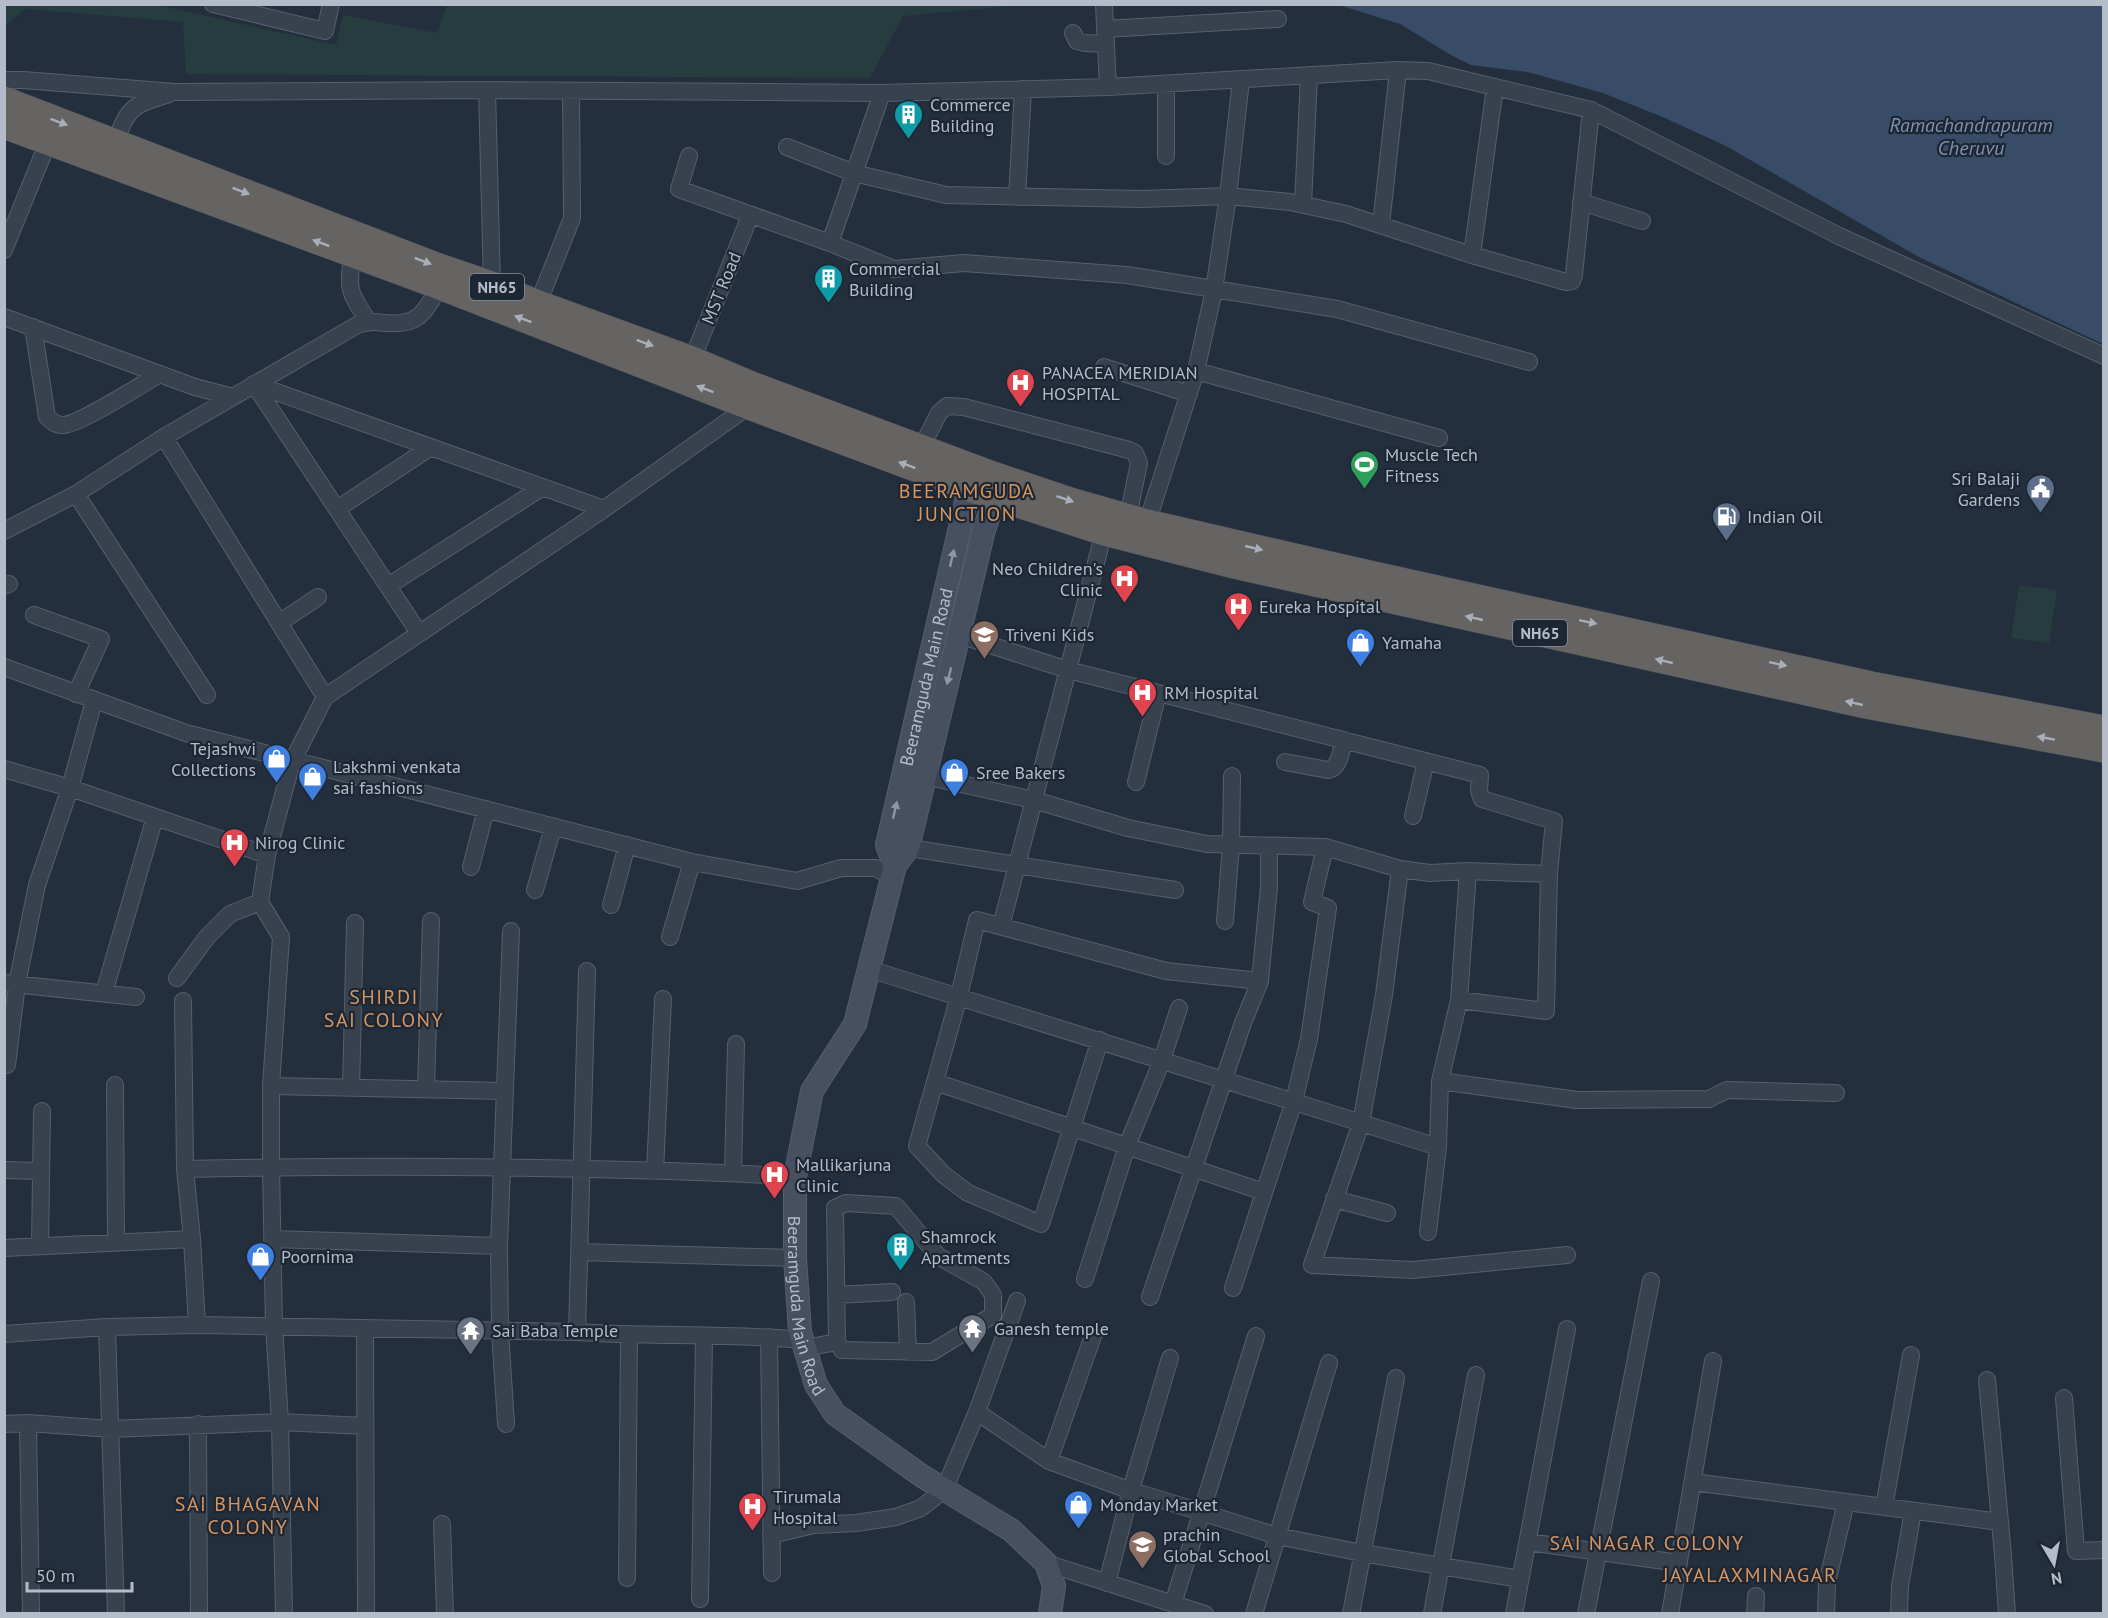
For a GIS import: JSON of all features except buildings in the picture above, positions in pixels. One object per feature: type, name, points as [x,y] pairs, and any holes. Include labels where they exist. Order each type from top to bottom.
[{"type":"highway","name":"NH65","points":[[4,100],[439,267],[492,285],[538,304],[568,326]]},
{"type":"highway","name":"NH65","points":[[4,125],[352,255],[601,338],[749,406],[994,497],[1104,532],[1230,564],[1367,584],[2103,729]]},
{"type":"highway","name":"NH65","points":[[601,338],[692,360],[749,384],[1050,494],[1367,584],[1866,705],[2103,749]]},
{"type":"main road","name":"Beeramguda Main Road","points":[[969,488],[896,859],[855,1024],[812,1091],[795,1177],[795,1258],[800,1332],[816,1385],[835,1414],[922,1476],[1011,1530],[1046,1563]]},
{"type":"main road","name":"Beeramguda Main Road","points":[[896,859],[925,776],[994,497]]},
{"type":"main road","points":[[1046,1563],[1054,1586],[1050,1614]]},
{"type":"street","points":[[218,5],[325,31],[331,4]]},
{"type":"street","points":[[1104,4],[1108,87]]},
{"type":"street","points":[[1073,33],[1077,41],[1085,44],[1106,37],[1278,19]]},
{"type":"street","points":[[1381,225],[1398,70]]},
{"type":"street","points":[[4,80],[175,92],[571,90],[882,93],[1108,87],[1398,70],[1428,71],[1591,110],[1839,236],[2103,356]]},
{"type":"street","points":[[1303,205],[1309,75]]},
{"type":"street","points":[[1137,520],[1196,371],[1214,290],[1228,196],[1241,80]]},
{"type":"street","points":[[1166,84],[1166,156]]},
{"type":"street","points":[[1472,255],[1495,87]]},
{"type":"street","points":[[1017,197],[1023,89]]},
{"type":"street","points":[[487,90],[492,285]]},
{"type":"street","points":[[538,304],[572,218],[571,90]]},
{"type":"street","points":[[115,143],[127,114],[132,108],[175,92]]},
{"type":"street","points":[[830,243],[882,93]]},
{"type":"street","points":[[787,147],[854,173],[946,195],[1143,200],[1228,196],[1303,205],[1347,214],[1472,255],[1566,282],[1572,281],[1574,275],[1591,110]]},
{"type":"street","points":[[4,250],[48,142]]},
{"type":"street","points":[[689,156],[679,189],[830,243],[894,269],[964,263],[1127,275],[1337,309],[1529,362]]},
{"type":"street","points":[[1581,202],[1642,221]]},
{"type":"street","name":"MST Road","points":[[692,360],[750,216]]},
{"type":"street","points":[[352,255],[349,285],[351,296],[368,321]]},
{"type":"street","points":[[4,531],[76,494],[164,437],[357,325],[368,321],[401,324],[410,322],[421,314],[440,286]]},
{"type":"street","points":[[4,317],[195,387],[233,398]]},
{"type":"street","points":[[33,327],[47,417],[62,426],[80,420],[160,374]]},
{"type":"street","points":[[1104,367],[1188,394]]},
{"type":"street","points":[[1196,371],[1439,438]]},
{"type":"street","points":[[254,384],[604,509]]},
{"type":"street","points":[[254,384],[419,633]]},
{"type":"street","points":[[284,1614],[271,1167],[272,1086],[280,937],[260,902],[267,855],[292,762],[325,697],[604,509],[749,406]]},
{"type":"street","points":[[921,448],[939,413],[947,406],[964,407],[1129,450],[1135,453],[1139,463],[1137,520]]},
{"type":"street","points":[[164,437],[325,697]]},
{"type":"street","points":[[337,509],[431,447]]},
{"type":"street","points":[[388,586],[543,487]]},
{"type":"street","points":[[76,494],[207,695]]},
{"type":"street","points":[[1001,926],[1104,532]]},
{"type":"street","points":[[279,623],[318,597]]},
{"type":"street","points":[[34,615],[101,639],[76,694]]},
{"type":"street","points":[[959,636],[1068,670],[1480,775],[1479,791],[1482,799],[1554,821],[1549,874],[1546,1011],[1459,1000]]},
{"type":"street","points":[[4,668],[186,733],[292,762],[692,862],[797,881],[842,868],[876,867],[896,859],[1017,864],[1175,890]]},
{"type":"street","points":[[1136,782],[1158,693]]},
{"type":"street","points":[[7,1065],[11,983],[37,885],[70,788],[94,701]]},
{"type":"street","points":[[1285,762],[1333,769],[1337,765],[1344,740]]},
{"type":"street","points":[[1413,816],[1426,761]]},
{"type":"street","points":[[4,769],[70,788],[267,855]]},
{"type":"street","points":[[925,776],[1034,800],[1128,828],[1207,844],[1325,847],[1400,868],[1430,873],[1549,874]]},
{"type":"street","points":[[1225,921],[1231,845],[1232,776]]},
{"type":"street","points":[[471,867],[486,809]]},
{"type":"street","points":[[104,993],[155,817]]},
{"type":"street","points":[[535,890],[553,826]]},
{"type":"street","points":[[611,905],[627,845]]},
{"type":"street","points":[[1150,1297],[1243,1023],[1260,981],[1269,887],[1269,846]]},
{"type":"street","points":[[1233,1288],[1294,1101],[1309,1039],[1328,908],[1312,902],[1325,847]]},
{"type":"street","points":[[670,937],[692,862]]},
{"type":"street","points":[[1400,868],[1384,995],[1361,1123],[1312,1265],[1413,1270],[1567,1255]]},
{"type":"street","points":[[1428,1232],[1438,1147],[1440,1082],[1459,1000],[1468,872]]},
{"type":"street","points":[[177,978],[207,937],[230,914],[260,902]]},
{"type":"street","points":[[1100,1040],[1041,1224],[968,1193],[944,1175],[917,1146],[959,996],[977,920],[1166,971],[1260,981]]},
{"type":"street","points":[[426,1089],[431,921]]},
{"type":"street","points":[[351,1088],[355,922]]},
{"type":"street","points":[[506,1424],[500,1331],[499,1246],[511,931]]},
{"type":"street","points":[[869,969],[1438,1147]]},
{"type":"street","points":[[577,1332],[587,971]]},
{"type":"street","points":[[11,983],[136,996]]},
{"type":"street","points":[[655,1171],[663,999]]},
{"type":"street","points":[[183,1001],[185,1169],[197,1325]]},
{"type":"street","points":[[1085,1279],[1127,1146],[1162,1060],[1179,1008]]},
{"type":"street","points":[[733,1173],[736,1044]]},
{"type":"street","points":[[935,1082],[1264,1192]]},
{"type":"street","points":[[1440,1082],[1577,1100],[1709,1099],[1727,1090],[1836,1093]]},
{"type":"street","points":[[115,1085],[116,1243]]},
{"type":"street","points":[[272,1086],[505,1091]]},
{"type":"street","points":[[40,1246],[42,1111]]},
{"type":"street","points":[[185,1169],[502,1167],[733,1173],[795,1177]]},
{"type":"street","points":[[4,1170],[41,1171]]},
{"type":"street","points":[[1335,1199],[1387,1213]]},
{"type":"street","points":[[846,1203],[896,1206],[938,1256],[984,1282],[993,1294],[993,1315],[932,1352],[842,1350],[837,1342],[836,1295],[835,1208],[846,1203]]},
{"type":"street","points":[[4,1248],[192,1239]]},
{"type":"street","points":[[272,1239],[499,1246]]},
{"type":"street","points":[[579,1252],[795,1258]]},
{"type":"street","points":[[1586,1614],[1651,1281]]},
{"type":"street","points":[[836,1295],[899,1297],[908,1352]]},
{"type":"street","points":[[771,1535],[814,1525],[856,1523],[896,1517],[921,1508],[944,1490],[977,1412],[1017,1301]]},
{"type":"street","points":[[4,1334],[107,1327],[197,1325],[577,1332],[704,1337],[769,1336],[804,1344],[837,1342]]},
{"type":"street","points":[[107,1327],[116,1614]]},
{"type":"street","points":[[365,1328],[366,1614]]},
{"type":"street","points":[[1514,1614],[1567,1329]]},
{"type":"street","points":[[627,1578],[629,1335]]},
{"type":"street","points":[[769,1336],[772,1573]]},
{"type":"street","points":[[1049,1461],[1093,1336]]},
{"type":"street","points":[[1173,1604],[1256,1336]]},
{"type":"street","points":[[700,1599],[704,1337]]},
{"type":"street","points":[[1884,1507],[1911,1355]]},
{"type":"street","points":[[1107,1583],[1131,1490],[1170,1358]]},
{"type":"street","points":[[1670,1614],[1713,1361]]},
{"type":"street","points":[[1254,1614],[1329,1363]]},
{"type":"street","points":[[1432,1614],[1476,1375]]},
{"type":"street","points":[[1351,1614],[1396,1378]]},
{"type":"street","points":[[1986,1380],[2007,1614]]},
{"type":"street","points":[[2064,1398],[2076,1551],[2103,1551]]},
{"type":"street","points":[[977,1412],[1049,1461],[1131,1490],[1277,1536],[1440,1567],[1520,1579]]},
{"type":"street","points":[[4,1424],[28,1423],[111,1429],[280,1422],[365,1426]]},
{"type":"street","points":[[28,1423],[32,1614]]},
{"type":"street","points":[[198,1424],[199,1614]]},
{"type":"street","points":[[1694,1482],[2000,1522]]},
{"type":"street","points":[[1826,1614],[1827,1583],[1846,1502]]},
{"type":"street","points":[[1899,1614],[1900,1586],[1913,1510]]},
{"type":"street","points":[[442,1524],[445,1614]]},
{"type":"street","points":[[1528,1542],[1679,1563]]},
{"type":"street","points":[[1046,1563],[1204,1614]]},
{"type":"street","points":[[1755,1614],[1756,1596]]},
{"type":"green space","points":[[5,5],[157,5],[336,45],[343,15],[437,33],[447,5],[1020,5],[903,16],[870,78],[186,74],[183,22],[25,9],[4,26]]},
{"type":"green space","points":[[2019,585],[2057,590],[2049,643],[2011,638]]},
{"type":"water","name":"Ramachandrapuram Cheruvu","points":[[1339,5],[2103,5],[2103,344],[1919,257],[1726,146],[1665,118],[1603,93],[1528,72],[1471,65],[1400,24]]},
{"type":"place","name":"Commerce Building","points":[[909,140]]},
{"type":"place","name":"Commercial Building","points":[[828,304]]},
{"type":"place","name":"PANACEA MERIDIAN HOSPITAL","points":[[1021,408]]},
{"type":"place","name":"Muscle Tech Fitness","points":[[1364,490]]},
{"type":"place","name":"Sri Balaji Gardens","points":[[2041,514]]},
{"type":"place","name":"Indian Oil","points":[[1726,542]]},
{"type":"place","name":"Neo Children's Clinic","points":[[1124,604]]},
{"type":"place","name":"Eureka Hospital","points":[[1238,632]]},
{"type":"place","name":"Triveni Kids","points":[[984,660]]},
{"type":"place","name":"Yamaha","points":[[1361,668]]},
{"type":"place","name":"RM Hospital","points":[[1143,718]]},
{"type":"place","name":"Tejashwi Collections","points":[[277,784]]},
{"type":"place","name":"Sree Bakers","points":[[955,798]]},
{"type":"place","name":"Lakshmi venkata sai fashions","points":[[312,802]]},
{"type":"place","name":"Nirog Clinic","points":[[234,868]]},
{"type":"place","name":"Mallikarjuna Clinic","points":[[775,1200]]},
{"type":"place","name":"Shamrock Apartments","points":[[900,1272]]},
{"type":"place","name":"Poornima","points":[[260,1282]]},
{"type":"place","name":"Ganesh temple","points":[[973,1354]]},
{"type":"place","name":"Sai Baba Temple","points":[[471,1356]]},
{"type":"place","name":"Monday Market","points":[[1079,1530]]},
{"type":"place","name":"Tirumala Hospital","points":[[752,1532]]},
{"type":"place","name":"prachin Global School","points":[[1142,1570]]},
{"type":"district","name":"BEERAMGUDA JUNCTION","points":[[967,502]]},
{"type":"district","name":"SHIRDI SAI COLONY","points":[[384,1008]]},
{"type":"district","name":"SAI BHAGAVAN COLONY","points":[[248,1516]]},
{"type":"district","name":"SAI NAGAR COLONY","points":[[1647,1543]]},
{"type":"district","name":"JAYALAXMINAGAR","points":[[1750,1575]]}]
